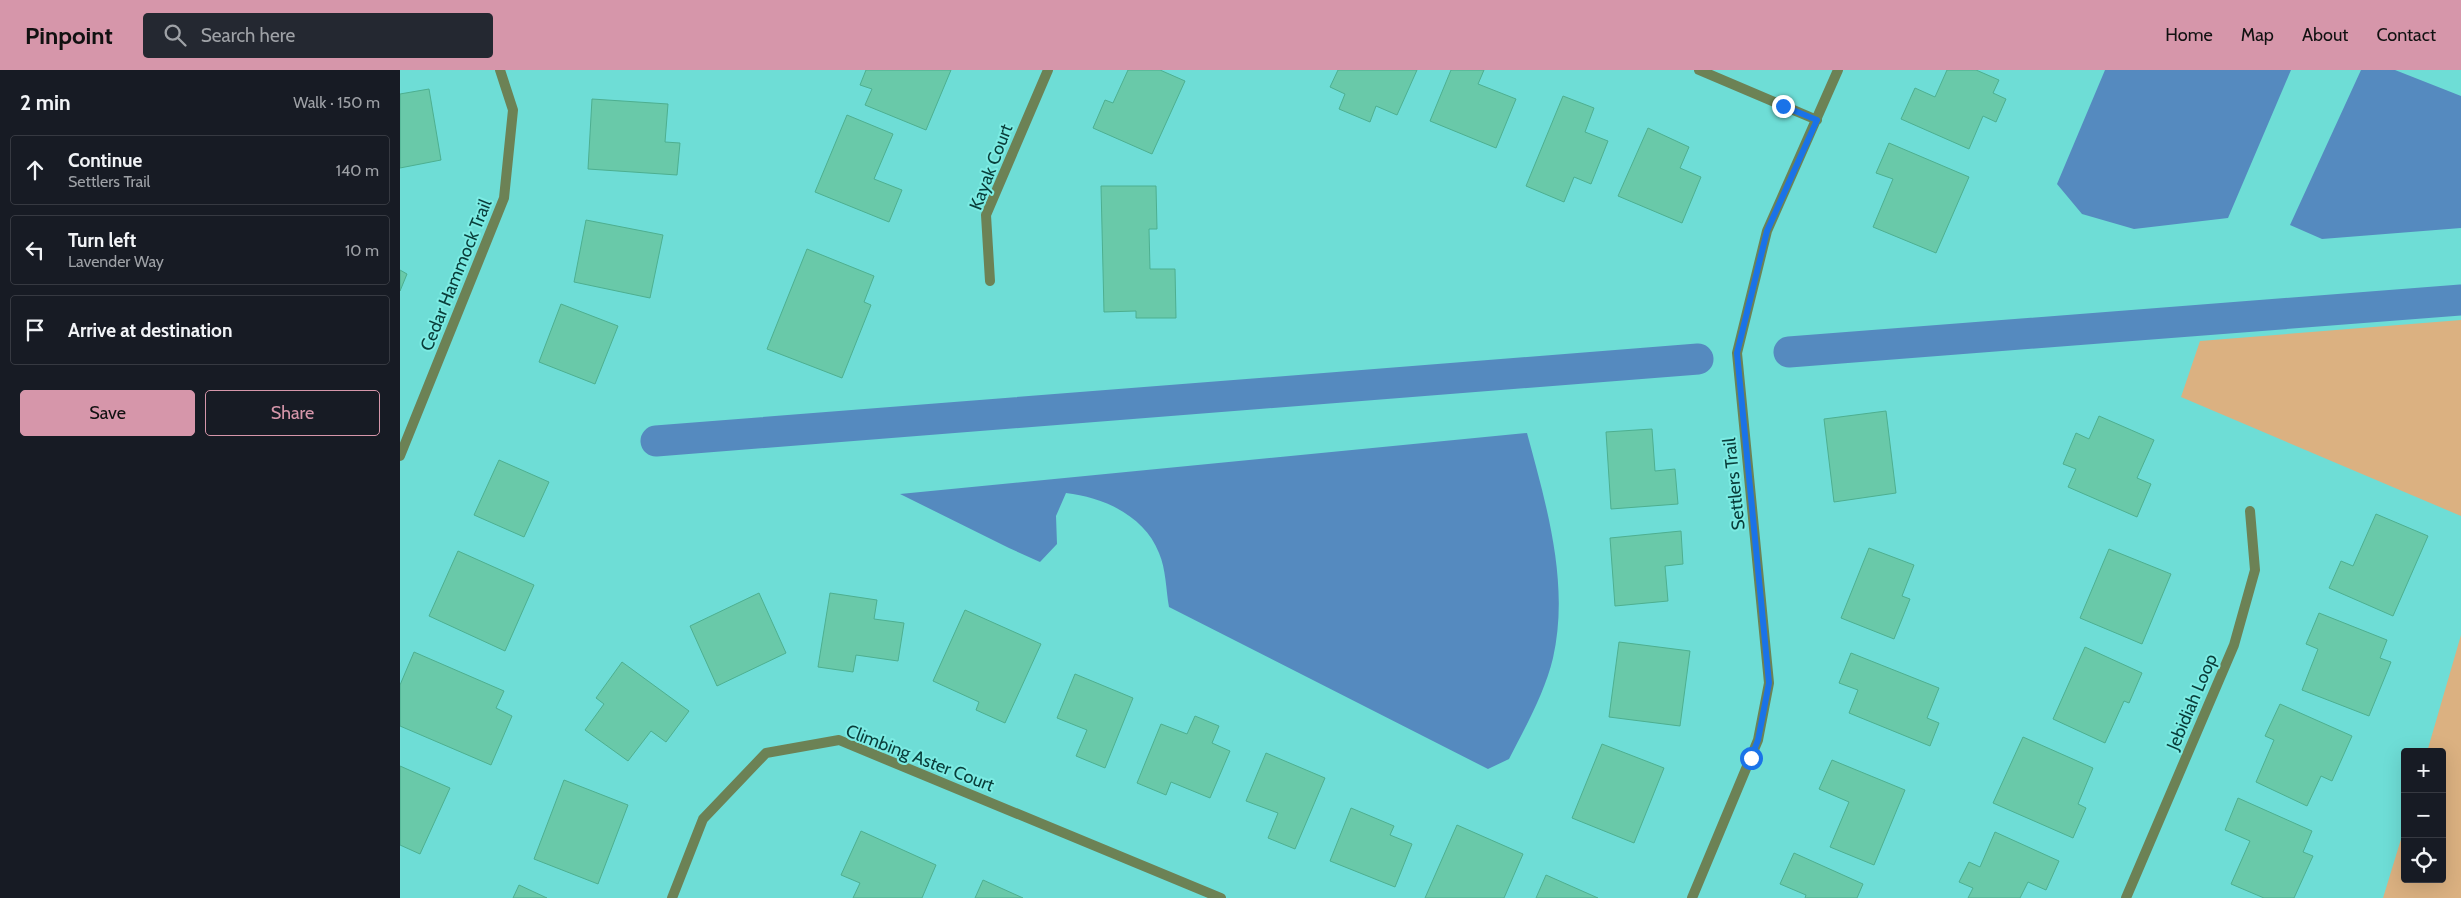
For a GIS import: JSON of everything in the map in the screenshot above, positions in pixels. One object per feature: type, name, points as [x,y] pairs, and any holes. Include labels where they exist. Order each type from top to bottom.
[{"type":"street","name":"Cedar Hammock Trail","points":[[400,456],[504,198],[513,110],[500,70]]},
{"type":"street","name":"Kayak Court","points":[[990,281],[986,215],[1048,70]]},
{"type":"street","points":[[1699,70],[1817,120]]},
{"type":"street","name":"Settlers Trail","points":[[1692,898],[1758,740],[1769,683],[1737,353],[1767,231],[1838,70]]},
{"type":"street","name":"Jebidiah Loop","points":[[2126,898],[2234,645],[2255,570],[2250,511]]},
{"type":"street","name":"Climbing Aster Court","points":[[672,898],[703,819],[766,753],[839,740],[1221,898]]},
{"type":"shaded area","points":[[2461,320],[2461,516],[2181,397],[2200,341]]},
{"type":"shaded area","points":[[2461,635],[2461,898],[2383,898],[2401,839],[2401,883],[2446,883],[2446,748],[2428,748]]},
{"type":"water","points":[[2105,70],[2291,70],[2228,218],[2134,229],[2082,214],[2057,184]]},
{"type":"water","points":[[2361,70],[2395,70],[2461,96],[2461,228],[2322,239],[2290,225]]},
{"type":"water","points":[[1527,433],[1554,544],[1559,601],[1558,630],[1549,671],[1540,697],[1528,722],[1509,759],[1488,769],[1169,607],[1163,566],[1153,540],[1133,519],[1108,504],[1080,495],[1066,493],[1056,516],[1057,544],[1040,562],[900,494]]},
{"type":"building","points":[[866,70],[951,70],[926,130],[865,105],[872,89],[860,85]]},
{"type":"building","points":[[1128,70],[1160,70],[1185,81],[1152,154],[1093,128],[1105,100],[1113,103]]},
{"type":"building","points":[[1338,70],[1417,70],[1397,115],[1376,106],[1370,122],[1339,109],[1345,94],[1330,87]]},
{"type":"building","points":[[1451,70],[1484,70],[1478,84],[1516,99],[1496,148],[1430,121]]},
{"type":"building","points":[[1947,70],[1976,70],[1999,80],[1993,93],[2006,99],[1996,122],[1983,116],[1969,149],[1901,119],[1915,88],[1935,97]]},
{"type":"building","points":[[429,89],[441,160],[400,168],[400,94]]},
{"type":"building","points":[[1563,96],[1594,108],[1585,132],[1608,141],[1591,184],[1574,177],[1564,202],[1526,186]]},
{"type":"building","points":[[592,99],[668,104],[665,142],[680,143],[677,175],[588,169]]},
{"type":"building","points":[[847,115],[893,134],[874,179],[902,190],[889,222],[815,192]]},
{"type":"building","points":[[1648,128],[1689,147],[1680,168],[1701,177],[1682,223],[1618,196]]},
{"type":"building","points":[[1889,143],[1969,177],[1936,253],[1873,227],[1893,179],[1876,173]]},
{"type":"building","points":[[1101,186],[1156,186],[1157,229],[1149,229],[1150,269],[1175,269],[1176,318],[1136,318],[1136,311],[1104,312]]},
{"type":"building","points":[[586,220],[663,235],[650,298],[574,282]]},
{"type":"building","points":[[807,249],[874,276],[864,302],[871,305],[842,378],[767,349]]},
{"type":"building","points":[[400,270],[407,274],[400,291]]},
{"type":"building","points":[[561,304],[618,326],[595,384],[539,362]]},
{"type":"building","points":[[1886,411],[1896,493],[1834,502],[1824,419]]},
{"type":"building","points":[[2099,416],[2154,440],[2137,478],[2151,484],[2137,517],[2068,487],[2076,469],[2063,464],[2076,433],[2089,439]]},
{"type":"building","points":[[1652,429],[1655,471],[1675,469],[1678,504],[1611,509],[1606,432]]},
{"type":"building","points":[[499,460],[549,482],[524,537],[474,515]]},
{"type":"building","points":[[2376,514],[2428,536],[2393,616],[2329,588],[2341,561],[2353,566]]},
{"type":"building","points":[[1681,531],[1683,564],[1665,566],[1668,601],[1615,606],[1610,538]]},
{"type":"building","points":[[1869,548],[1914,565],[1902,596],[1910,599],[1894,639],[1841,618]]},
{"type":"building","points":[[2109,549],[2171,574],[2142,644],[2080,618]]},
{"type":"building","points":[[458,551],[534,585],[505,651],[429,616]]},
{"type":"building","points":[[759,593],[786,653],[717,686],[690,626]]},
{"type":"building","points":[[830,593],[877,600],[874,619],[904,623],[898,661],[856,655],[853,672],[818,667]]},
{"type":"building","points":[[965,610],[1041,644],[1005,723],[976,710],[979,702],[933,681]]},
{"type":"building","points":[[2319,613],[2387,640],[2380,658],[2391,662],[2369,716],[2302,690],[2318,649],[2306,644]]},
{"type":"building","points":[[1619,642],[1690,651],[1680,726],[1609,717]]},
{"type":"building","points":[[2085,647],[2142,673],[2129,703],[2124,701],[2105,743],[2053,719]]},
{"type":"building","points":[[414,652],[504,691],[496,708],[512,716],[491,765],[400,726],[400,685]]},
{"type":"building","points":[[1851,653],[1939,688],[1927,718],[1939,723],[1930,746],[1849,713],[1858,690],[1839,683]]},
{"type":"building","points":[[622,662],[689,711],[666,742],[651,731],[628,761],[585,730],[604,704],[596,698]]},
{"type":"building","points":[[1075,674],[1133,698],[1105,768],[1076,756],[1087,730],[1057,718]]},
{"type":"building","points":[[2280,704],[2352,736],[2332,781],[2321,776],[2307,806],[2256,782],[2274,740],[2265,736]]},
{"type":"building","points":[[1195,716],[1219,726],[1212,743],[1230,751],[1210,798],[1171,782],[1166,795],[1137,783],[1161,724],[1187,734]]},
{"type":"building","points":[[2023,737],[2093,768],[2078,804],[2086,808],[2073,838],[1993,803]]},
{"type":"building","points":[[1602,744],[1664,768],[1634,843],[1572,818]]},
{"type":"building","points":[[1266,753],[1325,778],[1295,849],[1268,838],[1278,813],[1246,801]]},
{"type":"building","points":[[1832,760],[1905,790],[1874,865],[1830,847],[1849,802],[1819,789]]},
{"type":"building","points":[[400,766],[450,788],[420,854],[400,845]]},
{"type":"building","points":[[564,780],[628,805],[598,884],[534,859]]},
{"type":"building","points":[[2238,798],[2312,831],[2303,852],[2313,856],[2294,898],[2264,898],[2231,884],[2250,841],[2225,830]]},
{"type":"building","points":[[1351,808],[1394,826],[1390,835],[1412,844],[1395,887],[1330,861]]},
{"type":"building","points":[[1457,825],[1523,854],[1504,898],[1425,898]]},
{"type":"building","points":[[861,831],[936,865],[922,898],[853,898],[860,883],[841,875]]},
{"type":"building","points":[[1995,832],[2059,861],[2046,890],[2028,882],[2020,898],[1968,898],[1973,888],[1959,882],[1969,862],[1980,867]]},
{"type":"building","points":[[1794,853],[1863,884],[1857,898],[1805,898],[1806,895],[1780,884]]},
{"type":"building","points":[[1546,875],[1598,898],[1536,898]]},
{"type":"building","points":[[983,880],[1023,898],[975,898]]},
{"type":"building","points":[[519,885],[547,898],[513,898]]},
{"type":"waterway","points":[[1789,352],[2461,300]]},
{"type":"waterway","points":[[656,441],[1698,359]]},
{"type":"route","points":[[1751,758],[1758,740],[1769,683],[1737,353],[1767,231],[1817,120],[1783,106]]}]
